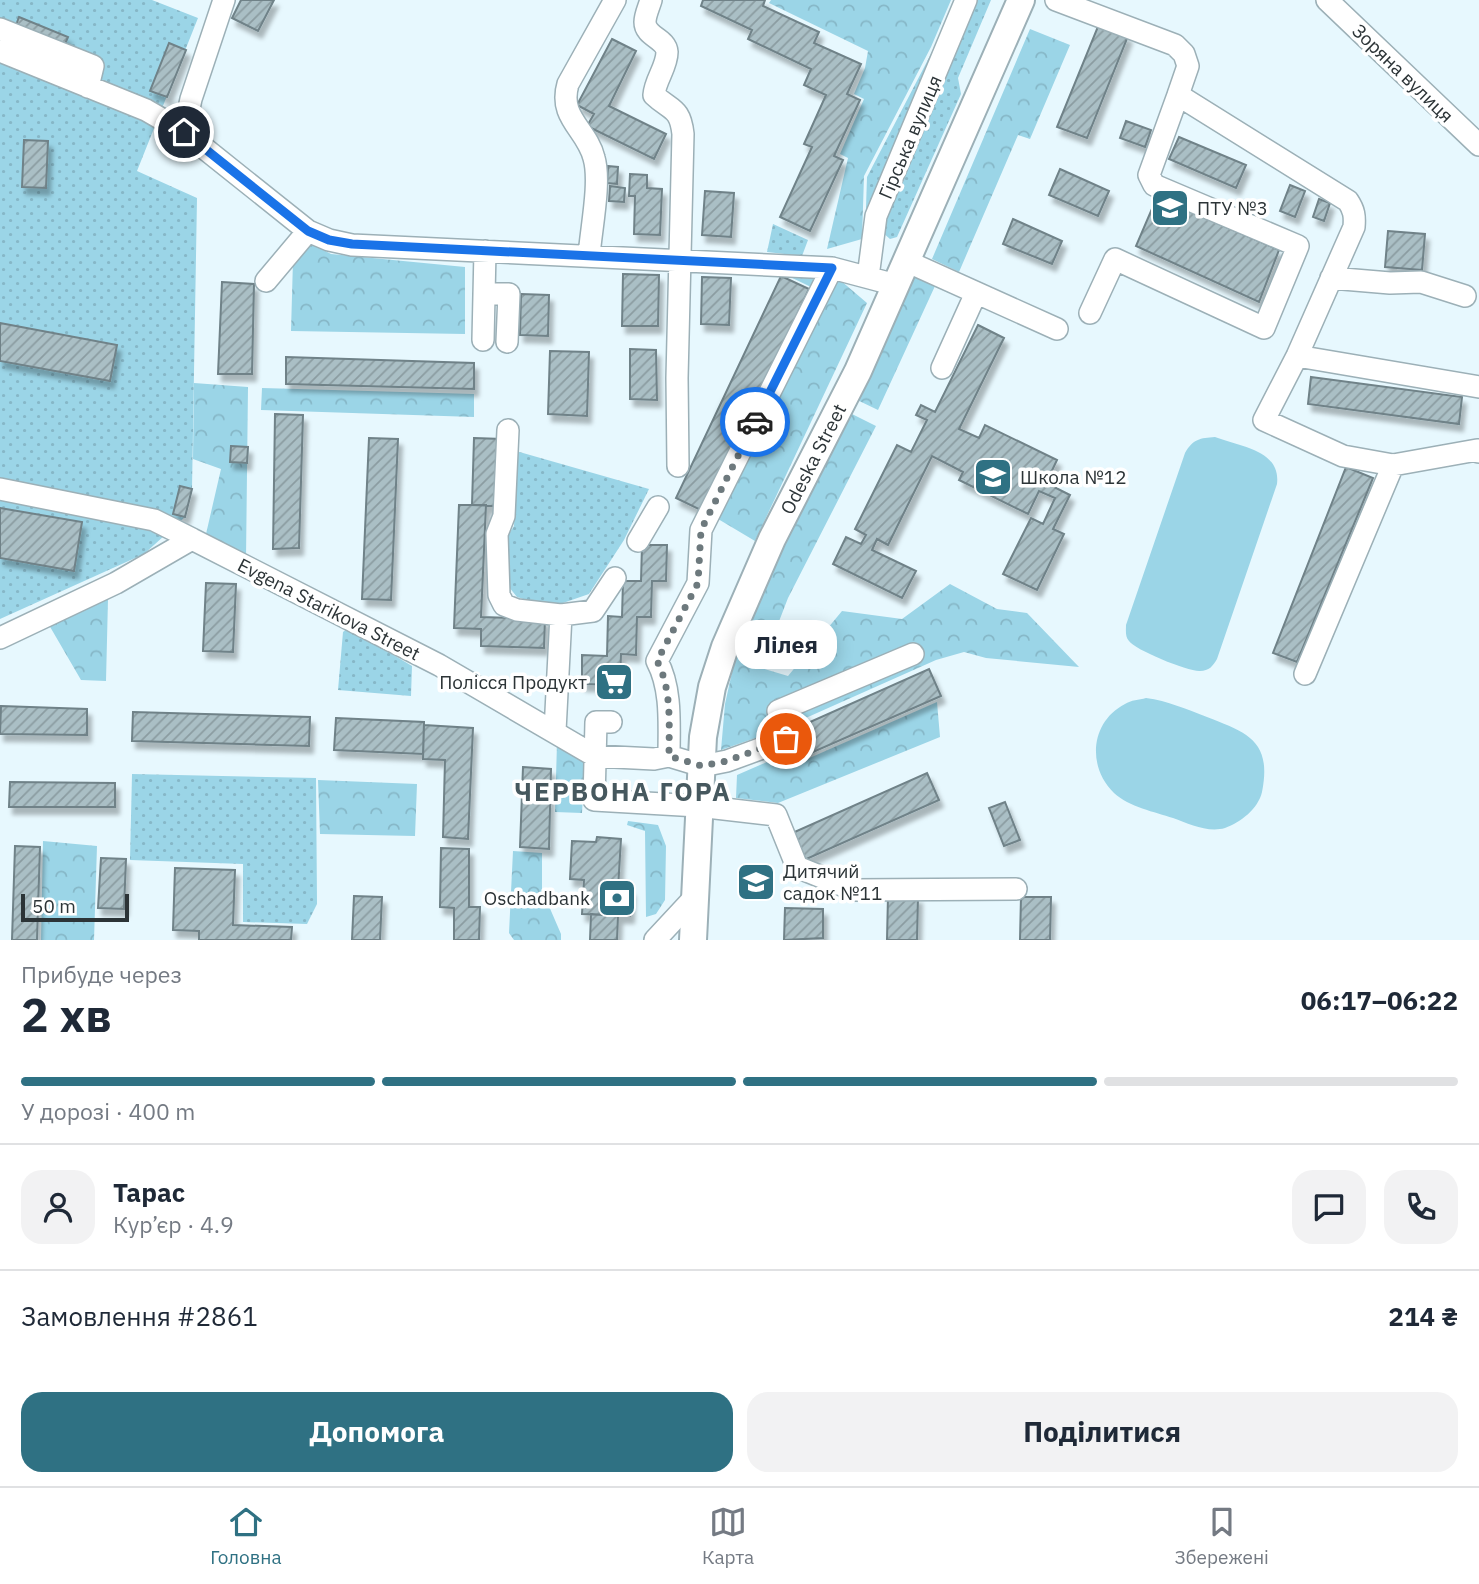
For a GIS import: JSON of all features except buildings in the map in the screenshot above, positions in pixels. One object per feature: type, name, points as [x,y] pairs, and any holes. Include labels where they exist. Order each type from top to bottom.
[{"type":"main road","name":"Odeska Street","points":[[693,940],[703,737],[712,687],[739,611],[814,454],[858,371],[1021,0]]},
{"type":"street","points":[[184,132],[191,99],[224,0]]},
{"type":"street","points":[[589,256],[596,172],[594,156],[575,125],[564,96],[615,0]]},
{"type":"street","points":[[651,0],[645,20],[646,27],[649,33],[663,44],[667,55],[654,87],[654,95],[676,110],[681,118],[683,134],[677,378],[678,466]]},
{"type":"street","name":"Гірська вулиця","points":[[868,277],[876,216],[967,0]]},
{"type":"street","points":[[1056,0],[1175,45],[1184,54],[1188,66],[1149,175],[1154,185],[1298,246],[1264,328],[1115,259],[1090,313]]},
{"type":"street","name":"Зоряна вулиця","points":[[1327,0],[1479,145]]},
{"type":"street","points":[[0,29],[93,66],[88,87]]},
{"type":"street","points":[[1,56],[146,110],[184,132],[308,231],[329,240],[352,244],[832,268],[868,277],[901,273],[976,293],[1057,329]]},
{"type":"street","points":[[1178,95],[1348,201],[1355,217],[1297,356],[1264,420],[1343,456],[1393,465],[1478,444]]},
{"type":"street","points":[[266,281],[308,231]]},
{"type":"street","points":[[483,340],[485,251]]},
{"type":"street","points":[[669,756],[669,708],[663,672],[657,661],[698,583],[701,530],[832,268]]},
{"type":"street","points":[[1331,278],[1390,283],[1421,282],[1465,296]]},
{"type":"street","points":[[942,368],[976,293]]},
{"type":"street","points":[[484,294],[509,294],[507,342]]},
{"type":"street","points":[[1297,356],[1479,387]]},
{"type":"street","points":[[508,430],[504,516],[497,534],[499,595],[504,605],[517,610],[561,615],[593,611],[615,578]]},
{"type":"street","points":[[1305,674],[1393,465]]},
{"type":"street","name":"Evgena Starikova Street","points":[[0,489],[154,520],[439,665],[595,756],[654,759],[669,756],[702,766]]},
{"type":"street","points":[[638,541],[658,507]]},
{"type":"street","points":[[0,638],[116,583],[192,539]]},
{"type":"street","points":[[555,731],[561,615]]},
{"type":"street","points":[[702,766],[727,761],[786,739],[778,711],[913,654]]},
{"type":"street","points":[[611,722],[596,722],[594,800],[698,806],[776,815],[797,867],[854,890],[1016,889]]},
{"type":"street","points":[[655,940],[695,897]]},
{"type":"green space","points":[[0,0],[152,0],[198,18],[137,171],[197,198],[192,489],[185,517],[144,554],[0,619]]},
{"type":"green space","points":[[771,0],[951,0],[931,47],[864,176],[862,239],[827,249],[848,158],[840,154],[864,99],[854,94],[865,68],[868,51],[769,3]]},
{"type":"green space","points":[[954,0],[991,0],[958,78],[961,94],[897,237],[890,239],[882,232],[865,238],[867,177],[933,50]]},
{"type":"green space","points":[[1030,29],[1070,45],[1030,139],[1018,135],[959,272],[932,259]]},
{"type":"green space","points":[[773,224],[808,240],[802,256],[767,252]]},
{"type":"green space","points":[[308,242],[331,254],[465,267],[465,334],[291,331],[293,260]]},
{"type":"green space","points":[[833,274],[867,303],[755,541],[708,513],[811,287],[786,275]]},
{"type":"green space","points":[[913,274],[935,286],[878,410],[853,398]]},
{"type":"green space","points":[[194,383],[248,387],[246,559],[206,534],[221,469],[193,459]]},
{"type":"green space","points":[[262,388],[474,394],[474,417],[261,410]]},
{"type":"green space","points":[[846,411],[876,426],[788,598],[761,668],[788,676],[842,611],[902,619],[950,584],[997,609],[1027,613],[1079,667],[986,658],[964,652],[936,660],[781,729],[721,750],[725,704],[738,645],[782,541]]},
{"type":"green space","points":[[1215,437],[1247,447],[1266,457],[1277,473],[1277,484],[1217,659],[1210,668],[1200,671],[1174,664],[1133,645],[1127,638],[1126,625],[1185,453],[1197,440]]},
{"type":"green space","points":[[516,451],[649,489],[624,540],[589,594],[563,603],[542,605],[517,597],[505,582],[503,543],[514,526]]},
{"type":"green space","points":[[108,599],[106,681],[81,680],[49,625]]},
{"type":"green space","points":[[348,628],[412,666],[411,696],[338,690],[343,632]]},
{"type":"green space","points":[[1146,698],[1162,701],[1222,723],[1254,741],[1260,750],[1264,775],[1260,798],[1248,814],[1225,828],[1205,829],[1135,805],[1114,793],[1099,771],[1096,746],[1099,733],[1113,712],[1127,703]]},
{"type":"green space","points":[[937,702],[940,737],[778,803],[736,798],[737,775],[783,755],[789,767]]},
{"type":"green space","points":[[557,743],[585,756],[582,813],[555,812]]},
{"type":"green space","points":[[132,774],[316,778],[317,904],[307,924],[243,922],[243,864],[130,860]]},
{"type":"green space","points":[[318,780],[417,784],[415,836],[320,834]]},
{"type":"green space","points":[[628,821],[658,825],[666,846],[665,900],[656,914],[646,917],[645,831],[627,825]]},
{"type":"green space","points":[[43,841],[97,846],[94,940],[41,940]]},
{"type":"green space","points":[[513,851],[542,853],[542,890],[561,934],[561,940],[514,940],[509,933]]},
{"type":"way so far","points":[[755,422],[701,530],[698,583],[657,661],[663,672],[669,708],[669,756],[702,766],[727,761],[786,739]]},
{"type":"place","name":"ПТУ №3","points":[[1170,208]]},
{"type":"place","name":"Школа №12","points":[[993,477]]},
{"type":"place","name":"Полісся Продукт","points":[[614,682]]},
{"type":"place","name":"Лілея","points":[[786,739]]},
{"type":"place","name":"Дитячий садок №11","points":[[756,882]]},
{"type":"place","name":"Oschadbank","points":[[617,898]]},
{"type":"district","name":"ЧЕРВОНА ГОРА","points":[[623,792]]},
{"type":"route","points":[[184,132],[308,231],[329,240],[352,244],[832,268],[755,422]]}]
